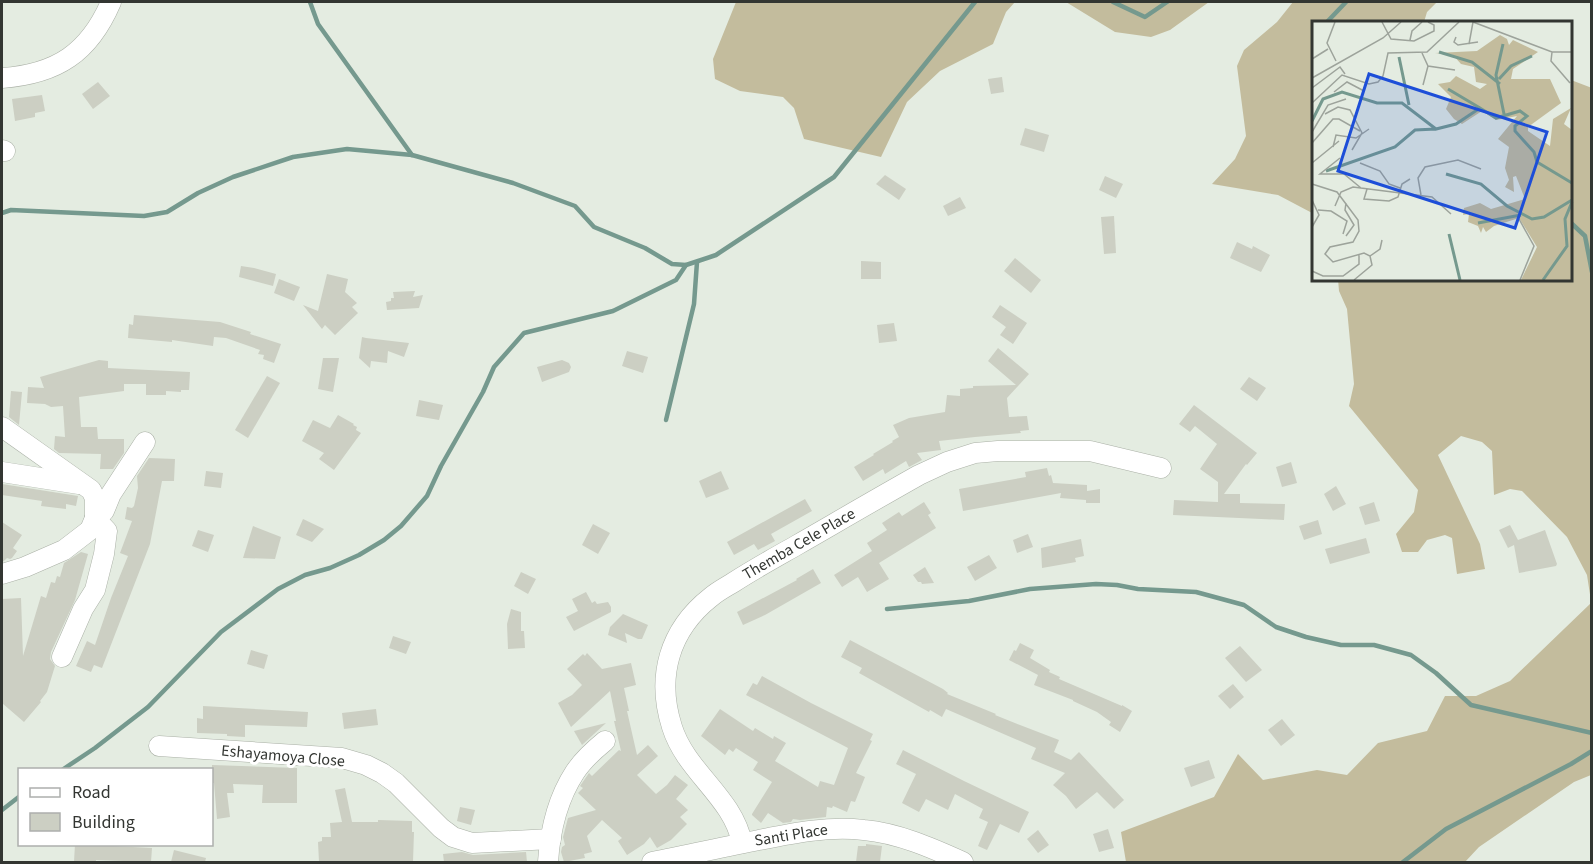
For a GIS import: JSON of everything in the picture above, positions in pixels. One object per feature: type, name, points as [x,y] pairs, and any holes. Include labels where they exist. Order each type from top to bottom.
[{"type":"street","points":[[2,78],[44,71],[62,63],[89,40],[111,2]]},
{"type":"street","points":[[2,427],[91,490],[95,498],[95,518],[90,530],[64,550],[2,574]]},
{"type":"street","points":[[95,518],[104,511],[111,494],[145,442]]},
{"type":"street","name":"Themba Cele Place","points":[[742,843],[735,820],[685,753],[672,729],[668,714],[665,688],[668,660],[685,623],[712,595],[919,475],[947,462],[975,453],[1090,451],[1161,468]]},
{"type":"street","points":[[2,472],[82,484]]},
{"type":"street","points":[[62,657],[82,609],[94,590],[105,554],[106,531],[95,518]]},
{"type":"street","points":[[548,862],[550,839],[559,806],[576,771],[586,758],[605,741]]},
{"type":"street","name":"Eshayamoya Close","points":[[159,746],[342,758],[366,765],[382,773],[396,783],[453,837],[472,843],[550,839]]},
{"type":"street","name":"Santi Place","points":[[652,862],[807,831],[837,828],[866,830],[929,846],[963,862]]},
{"type":"shaded area","points":[[736,2],[1015,2],[1006,12],[993,44],[940,71],[907,102],[881,157],[804,139],[794,108],[783,97],[740,91],[715,79],[713,59]]},
{"type":"shaded area","points":[[1066,2],[1209,2],[1170,30],[1151,37],[1115,32]]},
{"type":"shaded area","points":[[1293,2],[1437,2],[1427,12],[1424,21],[1312,21],[1312,213],[1278,195],[1212,184],[1235,159],[1246,136],[1237,66],[1244,50],[1277,22]]},
{"type":"shaded area","points":[[1572,80],[1592,88],[1591,601],[1587,575],[1567,537],[1522,491],[1510,489],[1494,495],[1492,451],[1482,442],[1461,436],[1438,455],[1480,544],[1485,569],[1457,574],[1452,538],[1445,535],[1427,540],[1418,552],[1402,552],[1396,534],[1414,512],[1418,490],[1349,406],[1354,384],[1347,309],[1339,291],[1338,280],[1572,280]]},
{"type":"shaded area","points":[[1591,603],[1591,775],[1574,782],[1479,847],[1465,862],[1126,862],[1121,832],[1214,797],[1238,754],[1263,780],[1317,770],[1347,775],[1378,743],[1427,731],[1445,696],[1476,696],[1510,681]]},
{"type":"building","points":[[1002,77],[1004,92],[991,94],[988,79]]},
{"type":"building","points":[[98,82],[110,96],[93,109],[82,94]]},
{"type":"building","points":[[42,95],[45,111],[35,113],[35,117],[15,121],[12,99]]},
{"type":"building","points":[[1025,128],[1049,135],[1044,152],[1020,145]]},
{"type":"building","points":[[885,175],[906,189],[899,200],[876,184]]},
{"type":"building","points":[[1105,176],[1123,184],[1116,198],[1099,190]]},
{"type":"building","points":[[960,197],[966,208],[948,216],[943,206]]},
{"type":"building","points":[[1114,216],[1116,253],[1104,254],[1101,217]]},
{"type":"building","points":[[1237,242],[1252,249],[1253,246],[1270,255],[1261,272],[1230,258]]},
{"type":"building","points":[[1015,258],[1041,280],[1031,293],[1004,271]]},
{"type":"building","points":[[861,261],[881,262],[881,279],[861,279]]},
{"type":"building","points":[[241,266],[276,274],[273,286],[239,277]]},
{"type":"building","points":[[327,274],[348,279],[345,292],[357,303],[352,307],[358,313],[335,335],[325,325],[322,329],[303,305],[318,311]]},
{"type":"building","points":[[279,279],[300,287],[294,301],[274,293]]},
{"type":"building","points":[[415,291],[413,297],[423,295],[419,308],[387,310],[386,302],[394,298],[393,292]]},
{"type":"building","points":[[1000,305],[1027,323],[1013,344],[1000,335],[1006,327],[992,317]]},
{"type":"building","points":[[134,315],[220,322],[281,344],[274,363],[263,359],[264,355],[258,354],[260,350],[226,338],[214,337],[213,346],[172,340],[172,342],[128,338],[129,324],[133,325]]},
{"type":"building","points":[[894,323],[897,341],[879,343],[877,325]]},
{"type":"building","points":[[362,337],[409,343],[404,357],[388,351],[387,363],[371,361],[370,368],[359,358]]},
{"type":"building","points":[[998,348],[1029,374],[1007,398],[1009,417],[1027,416],[1029,430],[1020,431],[1021,433],[939,441],[941,450],[917,453],[922,460],[909,467],[906,461],[885,474],[883,469],[863,481],[854,467],[899,437],[893,425],[909,418],[945,412],[947,395],[960,396],[960,389],[973,388],[973,386],[1016,385],[988,361]]},
{"type":"building","points":[[627,351],[648,357],[643,373],[622,366]]},
{"type":"building","points":[[323,358],[339,358],[333,392],[318,389]]},
{"type":"building","points":[[99,360],[108,361],[108,368],[190,372],[189,390],[181,390],[181,392],[166,391],[166,395],[146,395],[146,384],[124,384],[124,391],[79,397],[81,427],[97,427],[98,439],[124,439],[124,453],[113,469],[100,469],[101,454],[59,453],[54,449],[55,436],[65,437],[63,406],[51,407],[45,404],[27,403],[28,387],[44,388],[40,377]]},
{"type":"building","points":[[562,360],[569,363],[571,367],[569,372],[542,382],[537,367]]},
{"type":"building","points":[[267,376],[280,383],[248,438],[235,430]]},
{"type":"building","points":[[1249,377],[1266,388],[1257,401],[1240,389]]},
{"type":"building","points":[[11,391],[22,392],[19,425],[9,417]]},
{"type":"building","points":[[419,400],[443,405],[439,420],[416,416]]},
{"type":"building","points":[[1194,405],[1257,453],[1224,494],[1240,494],[1240,503],[1285,504],[1284,520],[1173,515],[1174,500],[1218,502],[1218,482],[1200,469],[1217,444],[1195,426],[1190,432],[1179,424]]},
{"type":"building","points":[[338,415],[354,424],[357,427],[356,430],[361,433],[334,470],[319,459],[324,453],[302,441],[313,420],[330,428]]},
{"type":"building","points":[[149,458],[175,459],[174,481],[162,481],[150,544],[102,668],[94,665],[91,672],[76,666],[87,641],[95,645],[128,556],[120,553],[132,521],[125,519],[127,507],[134,506],[138,488],[137,476]]},
{"type":"building","points":[[1291,462],[1297,483],[1282,487],[1276,467]]},
{"type":"building","points":[[1047,468],[1053,483],[1087,485],[1087,491],[1100,489],[1100,503],[1060,498],[1061,493],[963,511],[959,489],[1026,477],[1025,472]]},
{"type":"building","points":[[206,471],[223,473],[221,488],[204,486]]},
{"type":"building","points":[[721,471],[729,489],[706,498],[699,481]]},
{"type":"building","points":[[2,484],[78,496],[76,506],[66,504],[66,509],[41,506],[42,501],[2,495]]},
{"type":"building","points":[[1336,486],[1346,504],[1333,511],[1324,494]]},
{"type":"building","points":[[805,499],[812,511],[771,534],[775,541],[758,550],[754,544],[734,555],[727,542]]},
{"type":"building","points":[[924,502],[931,513],[928,515],[936,528],[879,563],[889,579],[867,592],[858,577],[842,587],[834,575],[872,551],[867,543],[887,530],[882,523],[899,512],[902,516]]},
{"type":"building","points":[[1374,502],[1380,521],[1365,525],[1359,507]]},
{"type":"building","points":[[303,519],[324,529],[312,542],[296,535]]},
{"type":"building","points":[[1318,520],[1322,534],[1304,540],[1299,526]]},
{"type":"building","points":[[2,522],[22,535],[13,548],[17,551],[12,558],[7,558],[2,562]]},
{"type":"building","points":[[593,524],[610,533],[598,554],[582,545]]},
{"type":"building","points":[[1510,525],[1518,540],[1545,530],[1556,566],[1519,573],[1514,545],[1508,548],[1499,530]]},
{"type":"building","points":[[253,526],[281,537],[275,559],[243,558]]},
{"type":"building","points":[[198,530],[214,535],[208,552],[192,546]]},
{"type":"building","points":[[1028,534],[1033,547],[1017,553],[1013,540]]},
{"type":"building","points":[[1366,538],[1370,553],[1330,564],[1325,549]]},
{"type":"building","points":[[1081,539],[1084,556],[1075,558],[1076,562],[1042,568],[1041,548]]},
{"type":"building","points":[[81,552],[88,554],[75,600],[51,652],[50,659],[55,666],[47,692],[24,722],[2,703],[2,599],[21,598],[23,656],[41,596],[46,598],[51,582],[55,583],[57,576],[60,577],[64,563]]},
{"type":"building","points":[[989,555],[997,568],[975,581],[967,567]]},
{"type":"building","points":[[925,567],[934,583],[922,584],[913,575]]},
{"type":"building","points":[[813,569],[821,583],[743,625],[737,612]]},
{"type":"building","points":[[521,572],[536,579],[528,594],[514,586]]},
{"type":"building","points":[[586,592],[592,603],[595,601],[597,604],[608,602],[611,612],[574,631],[566,617],[578,611],[572,599]]},
{"type":"building","points":[[511,609],[521,612],[521,631],[524,631],[525,648],[508,649],[507,624]]},
{"type":"building","points":[[623,614],[648,625],[642,639],[625,633],[627,643],[608,635],[610,627]]},
{"type":"building","points":[[393,636],[411,642],[406,654],[389,648]]},
{"type":"building","points":[[850,640],[943,689],[947,694],[1059,740],[1054,752],[1071,760],[1079,752],[1124,800],[1114,809],[1097,792],[1076,809],[1053,785],[1065,773],[1031,759],[1036,748],[946,709],[942,717],[930,710],[929,712],[859,673],[862,668],[841,657]]},
{"type":"building","points":[[1020,643],[1034,650],[1030,658],[1060,677],[1059,679],[1132,711],[1120,732],[1109,725],[1111,722],[1097,712],[1034,685],[1038,675],[1009,660]]},
{"type":"building","points":[[1240,646],[1262,670],[1246,682],[1225,658]]},
{"type":"building","points":[[251,650],[268,655],[264,669],[247,664]]},
{"type":"building","points":[[587,653],[602,669],[631,663],[636,685],[624,688],[637,755],[648,745],[658,756],[637,775],[656,794],[675,775],[688,785],[676,799],[688,810],[680,817],[687,824],[671,840],[657,848],[650,837],[644,844],[627,855],[618,841],[622,838],[602,820],[587,836],[592,852],[584,854],[585,858],[564,862],[561,852],[565,845],[563,837],[568,818],[596,810],[578,793],[583,788],[580,786],[589,773],[592,776],[619,750],[621,751],[610,691],[571,727],[558,703],[572,695],[582,685],[567,669]]},
{"type":"building","points":[[762,676],[873,734],[870,740],[872,741],[856,773],[865,777],[855,802],[851,801],[847,812],[833,806],[832,808],[827,807],[826,817],[793,819],[791,822],[783,823],[768,813],[761,823],[752,814],[772,782],[753,770],[758,762],[736,748],[733,752],[729,749],[725,755],[701,736],[720,709],[753,731],[755,728],[773,739],[774,736],[786,743],[775,761],[818,787],[820,781],[834,785],[848,748],[746,695],[753,683],[757,685]]},
{"type":"building","points":[[1233,684],[1244,697],[1230,709],[1218,696]]},
{"type":"building","points":[[203,706],[308,712],[307,727],[245,725],[245,737],[197,733],[197,718],[203,719]]},
{"type":"building","points":[[376,709],[378,725],[344,729],[342,713]]},
{"type":"building","points":[[1282,719],[1295,735],[1281,746],[1268,730]]},
{"type":"building","points":[[606,723],[582,745],[574,731]]},
{"type":"building","points":[[903,750],[1029,812],[1019,833],[1000,824],[987,850],[978,846],[988,822],[979,818],[983,809],[955,794],[948,810],[926,799],[919,812],[902,803],[916,774],[896,764]]},
{"type":"building","points":[[1209,760],[1215,778],[1191,787],[1184,768]]},
{"type":"building","points":[[212,765],[297,768],[297,803],[262,803],[263,785],[233,784],[234,793],[227,793],[230,817],[217,819]]},
{"type":"building","points":[[345,788],[352,822],[412,821],[413,862],[319,862],[318,842],[322,841],[322,837],[331,837],[330,823],[342,822],[335,790]]},
{"type":"building","points":[[460,807],[475,810],[471,825],[457,821]]},
{"type":"building","points":[[1108,829],[1114,848],[1099,852],[1093,834]]},
{"type":"building","points":[[1038,830],[1049,845],[1038,853],[1027,839]]},
{"type":"building","points":[[866,844],[882,846],[880,862],[856,862],[858,846],[866,846]]},
{"type":"building","points":[[75,846],[152,848],[151,862],[96,860],[96,862],[74,862]]},
{"type":"building","points":[[174,850],[206,858],[205,862],[171,862]]},
{"type":"building","points":[[462,852],[473,855],[526,852],[527,862],[444,862],[443,854]]},
{"type":"waterway","points":[[310,2],[318,24],[412,155]]},
{"type":"waterway","points":[[2,213],[11,210],[144,216],[167,212],[198,193],[233,177],[293,157],[347,149],[412,155],[513,183],[575,206],[594,227],[645,248],[672,264],[686,265],[716,255],[834,177],[975,2]]},
{"type":"waterway","points":[[1113,2],[1145,17],[1167,2]]},
{"type":"waterway","points":[[1328,21],[1346,2]]},
{"type":"waterway","points":[[1572,224],[1585,236],[1592,272]]},
{"type":"waterway","points":[[666,420],[694,304],[697,262]]},
{"type":"waterway","points":[[65,768],[148,707],[221,632],[278,589],[305,575],[330,568],[359,555],[384,540],[401,526],[427,496],[494,367],[524,333],[613,311],[676,280],[686,265]]},
{"type":"waterway","points":[[887,609],[969,601],[1030,589],[1096,584],[1196,592],[1244,605],[1276,627],[1306,637],[1341,645],[1374,645],[1411,655],[1436,673],[1471,705],[1592,733]]},
{"type":"waterway","points":[[1403,862],[1446,829],[1592,751]]},
{"type":"waterway","points":[[2,810],[18,798]]}]
